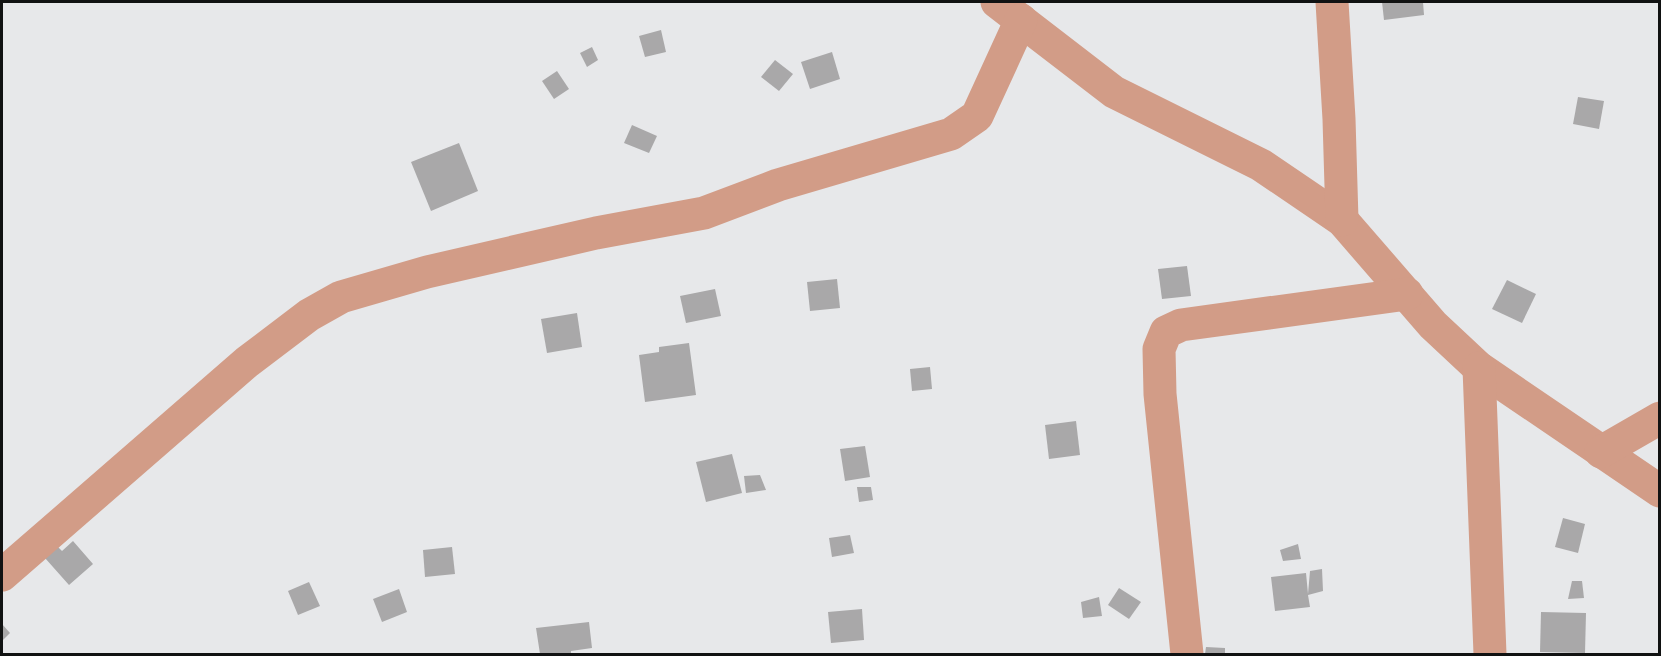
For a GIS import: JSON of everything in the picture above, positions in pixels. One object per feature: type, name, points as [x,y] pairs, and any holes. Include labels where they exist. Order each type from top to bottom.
[{"type":"street","points":[[1332,2],[1342,220]]},
{"type":"street","points":[[2,574],[247,362],[309,315],[341,297],[448,267],[596,233],[704,213],[778,185],[951,134],[977,116],[1009,11],[1114,92],[1261,165],[1342,220],[1433,325],[1479,368],[1659,491]]},
{"type":"street","points":[[1187,654],[1158,376],[1159,350],[1166,332],[1181,326],[1407,294]]},
{"type":"street","points":[[1479,368],[1490,654]]},
{"type":"street","points":[[1601,452],[1659,418]]},
{"type":"building","points":[[1382,2],[1423,2],[1424,15],[1384,20]]},
{"type":"building","points":[[661,30],[666,52],[645,57],[639,36]]},
{"type":"building","points":[[592,47],[598,60],[587,67],[580,53]]},
{"type":"building","points":[[832,52],[840,79],[810,89],[801,62]]},
{"type":"building","points":[[775,60],[793,74],[779,91],[761,77]]},
{"type":"building","points":[[557,71],[569,89],[554,99],[542,81]]},
{"type":"building","points":[[1578,97],[1604,101],[1599,129],[1573,124]]},
{"type":"building","points":[[632,125],[657,136],[649,153],[624,143]]},
{"type":"building","points":[[459,143],[478,191],[431,211],[411,162]]},
{"type":"building","points":[[1187,266],[1191,296],[1162,299],[1158,269]]},
{"type":"building","points":[[837,279],[840,308],[810,311],[807,282]]},
{"type":"building","points":[[1507,280],[1536,294],[1522,323],[1492,309]]},
{"type":"building","points":[[715,289],[721,316],[686,323],[680,296]]},
{"type":"building","points":[[577,313],[582,347],[547,353],[541,319]]},
{"type":"building","points":[[689,343],[696,395],[645,402],[639,355],[659,352],[659,347]]},
{"type":"building","points":[[930,367],[932,389],[912,391],[910,369]]},
{"type":"building","points":[[1076,421],[1080,455],[1049,459],[1045,425]]},
{"type":"building","points":[[865,446],[870,477],[845,481],[840,449]]},
{"type":"building","points":[[732,454],[742,493],[706,502],[696,462]]},
{"type":"building","points":[[760,475],[766,490],[746,493],[744,476]]},
{"type":"building","points":[[857,487],[871,487],[873,500],[859,502]]},
{"type":"building","points":[[1563,518],[1585,524],[1578,553],[1555,547]]},
{"type":"building","points":[[850,535],[854,553],[832,557],[829,538]]},
{"type":"building","points":[[73,541],[93,564],[69,585],[45,558],[58,547],[62,551]]},
{"type":"building","points":[[1298,544],[1301,559],[1283,561],[1280,550]]},
{"type":"building","points":[[452,547],[455,574],[425,577],[423,550]]},
{"type":"building","points":[[1322,569],[1323,591],[1308,595],[1310,607],[1275,611],[1271,577],[1306,573],[1308,594],[1310,571]]},
{"type":"building","points":[[1572,581],[1582,581],[1584,598],[1568,599]]},
{"type":"building","points":[[309,582],[320,606],[298,615],[288,591]]},
{"type":"building","points":[[1119,588],[1141,602],[1129,619],[1108,605]]},
{"type":"building","points":[[399,589],[407,612],[382,622],[373,599]]},
{"type":"building","points":[[1099,597],[1102,616],[1083,618],[1081,602]]},
{"type":"building","points":[[862,609],[864,640],[831,643],[828,612]]},
{"type":"building","points":[[1541,612],[1586,613],[1585,653],[1540,652]]},
{"type":"building","points":[[589,622],[592,648],[571,651],[571,654],[540,654],[536,628]]},
{"type":"building","points":[[2,624],[10,633],[2,641]]},
{"type":"building","points":[[1206,647],[1225,648],[1225,654],[1205,654]]}]
